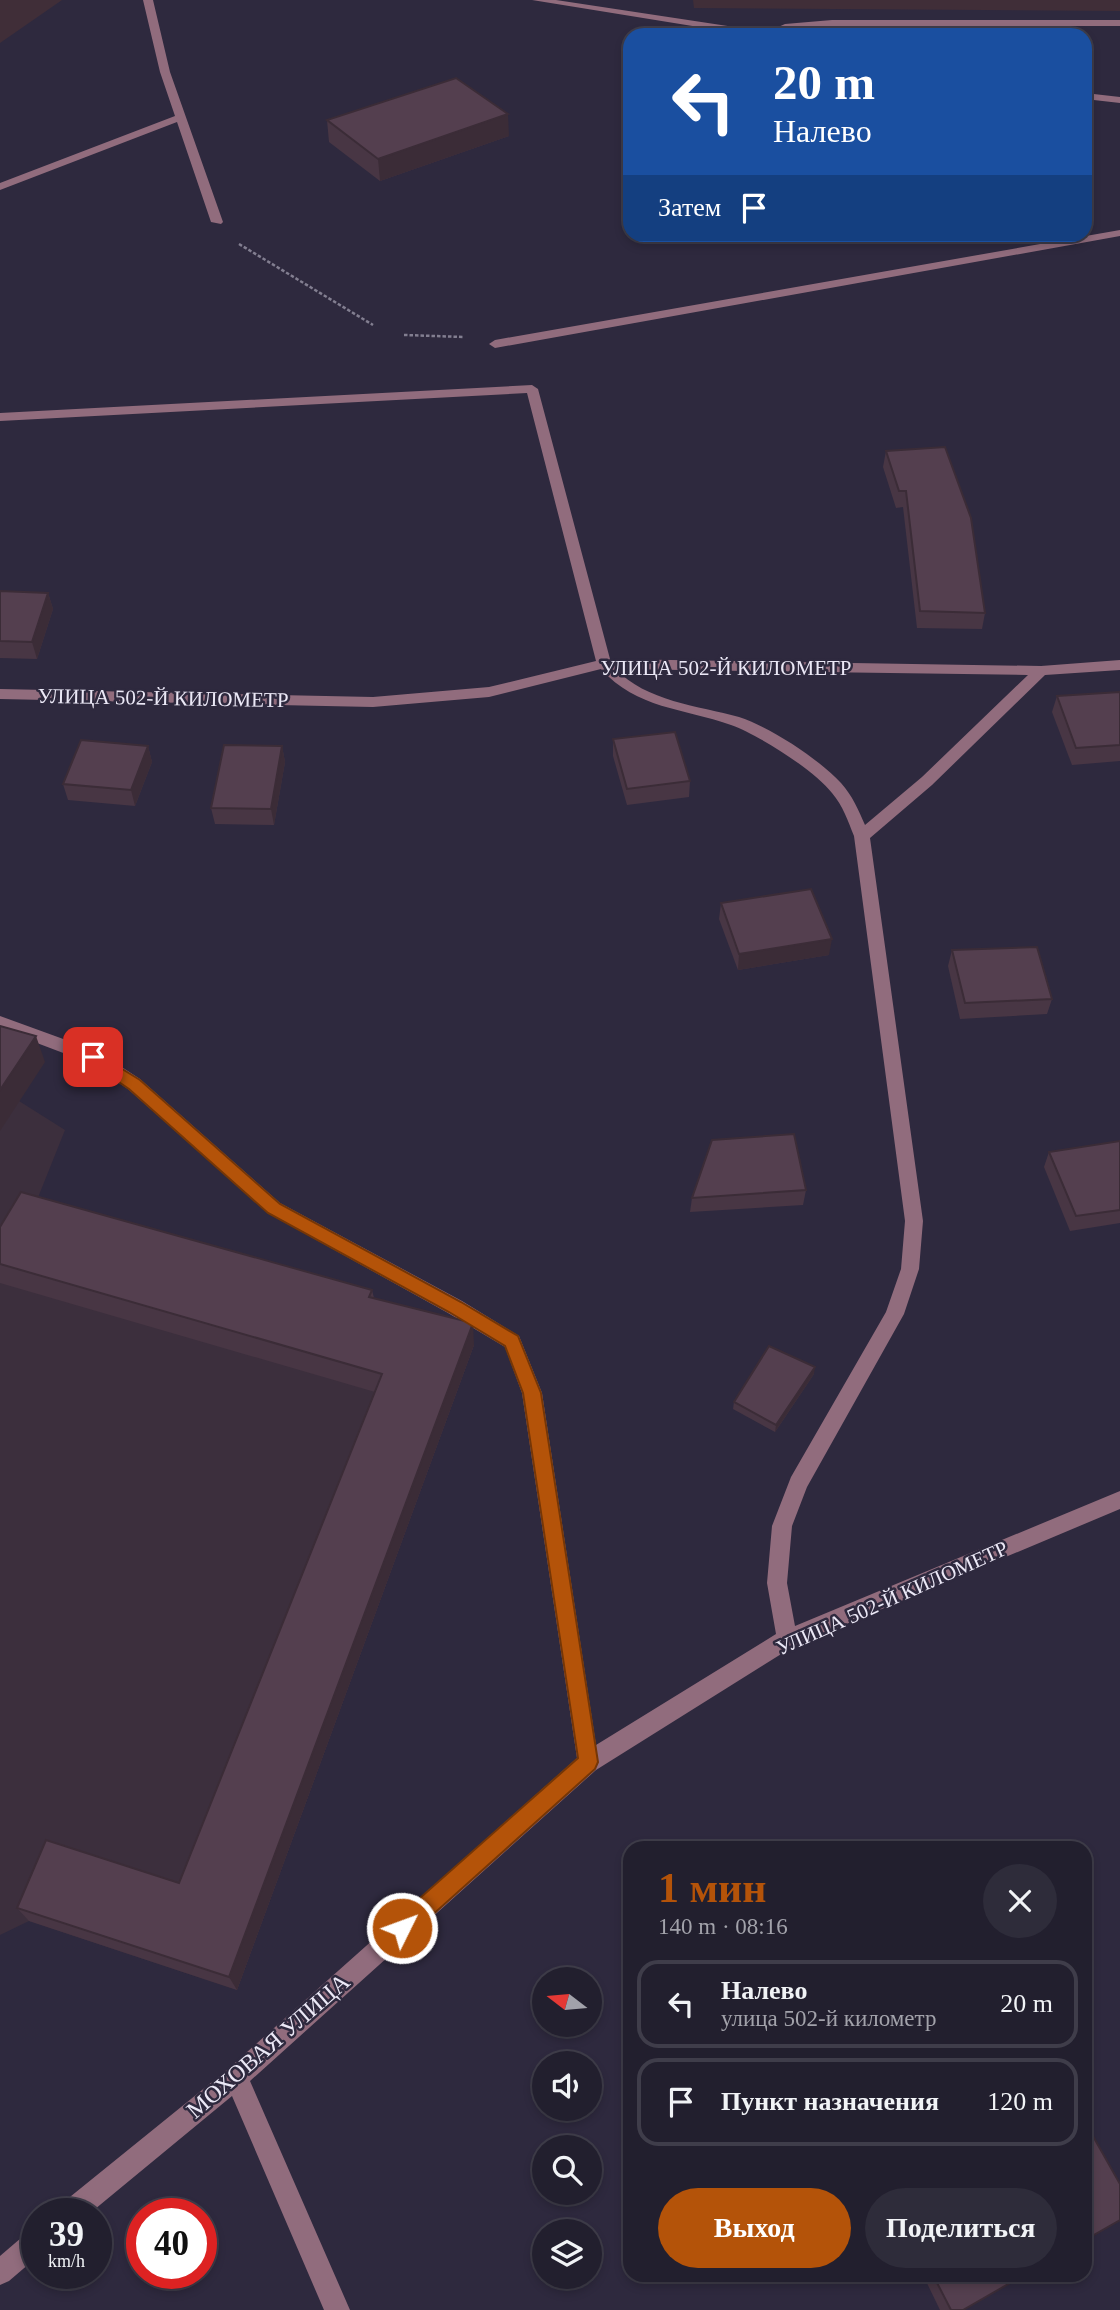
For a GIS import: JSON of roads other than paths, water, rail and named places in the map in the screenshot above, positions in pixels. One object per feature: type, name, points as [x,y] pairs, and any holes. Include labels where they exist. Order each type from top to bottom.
[{"type":"street","points":[[148,0],[165,72],[217,222]]},
{"type":"street","points":[[537,0],[722,28]]},
{"type":"street","points":[[783,28],[832,23],[1120,23]]},
{"type":"street","points":[[1092,97],[1120,100]]},
{"type":"street","points":[[0,187],[181,117]]},
{"type":"street","points":[[1092,238],[1120,233]]},
{"type":"street","points":[[495,344],[1069,242]]},
{"type":"street","points":[[0,417],[532,389],[604,664],[622,684],[649,697],[738,722],[789,749],[836,787],[851,809],[862,836],[914,1221],[910,1269],[895,1314],[798,1483],[782,1526],[777,1583],[787,1639]]},
{"type":"street","name":"УЛИЦА 502-Й КИЛОМЕТР","points":[[0,694],[373,702],[489,692],[604,664],[1041,671],[1120,665]]},
{"type":"street","points":[[862,836],[927,781],[1041,671]]},
{"type":"street","points":[[0,1022],[93,1057],[134,1084],[274,1208],[455,1307],[512,1342],[532,1393],[588,1762]]},
{"type":"street","name":"УЛИЦА 502-Й КИЛОМЕТР","points":[[588,1762],[787,1639],[1120,1500]]},
{"type":"street","name":"МОХОВАЯ УЛИЦА","points":[[89,2198],[236,2077],[588,1762]]},
{"type":"street","points":[[236,2077],[337,2310]]},
{"type":"street","points":[[0,2272],[21,2254]]}]
